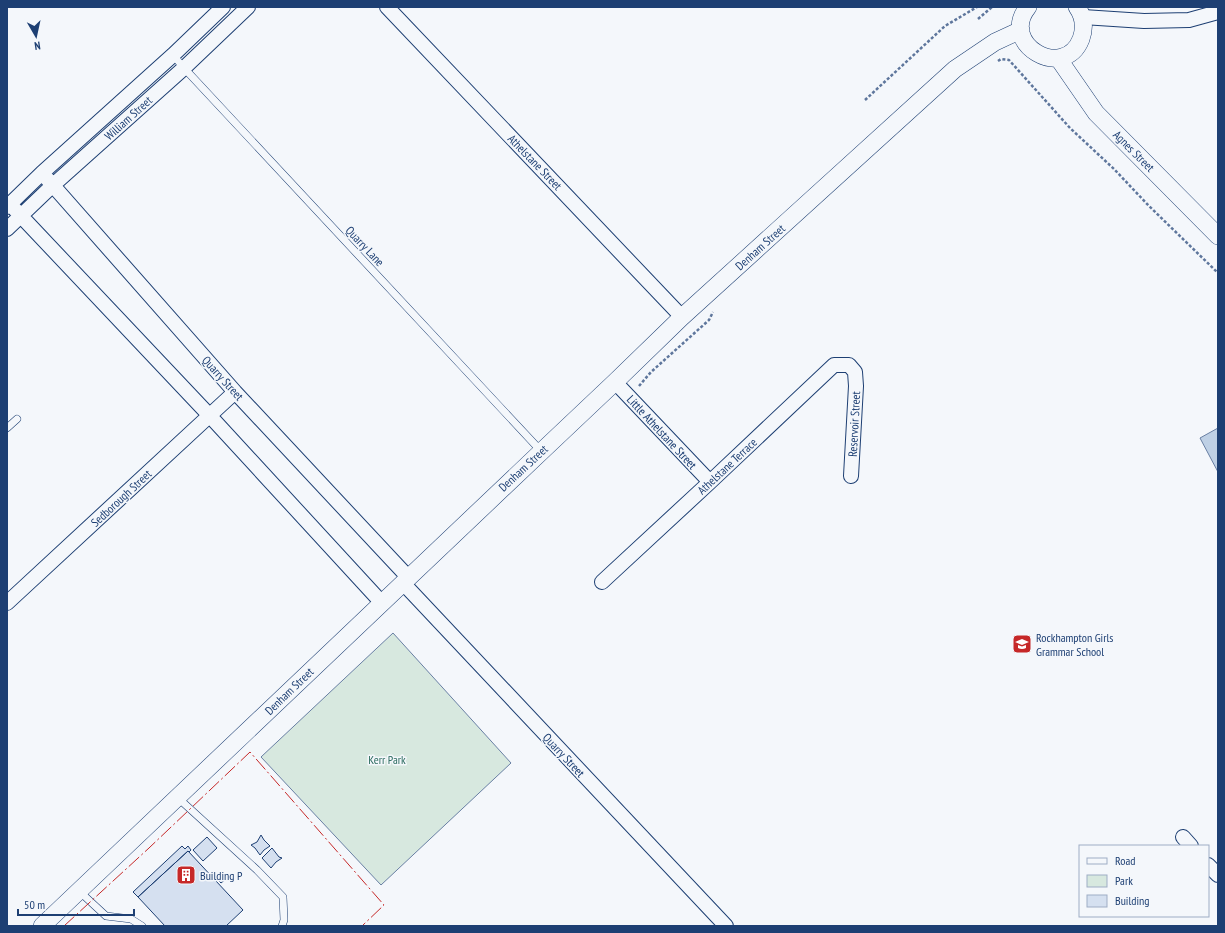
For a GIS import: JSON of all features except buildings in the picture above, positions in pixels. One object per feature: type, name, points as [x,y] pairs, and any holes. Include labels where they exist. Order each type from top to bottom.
[{"type":"street","name":"William Street","points":[[9,205],[42,173],[174,55],[223,7]]},
{"type":"street","name":"William Street","points":[[7,229],[52,186],[184,68],[248,7]]},
{"type":"street","name":"Athelstane Street","points":[[387,7],[682,317]]},
{"type":"street","points":[[1028,7],[1023,16],[1021,30],[1024,41],[1035,53],[1042,57],[1050,58],[1058,58],[1070,53],[1079,45],[1084,25],[1080,12],[1144,20],[1189,20],[1218,12]]},
{"type":"street","name":"Denham Street","points":[[42,926],[682,317],[955,69],[995,42],[1021,30]]},
{"type":"street","name":"Agnes Street","points":[[1058,58],[1096,113],[1218,236]]},
{"type":"street","name":"Quarry Street","points":[[42,173],[235,392],[406,580],[726,926]]},
{"type":"street","points":[[9,205],[210,416],[382,603]]},
{"type":"street","name":"Athelstane Terrace","points":[[602,582],[834,365],[849,366],[855,372]]},
{"type":"street","name":"Reservoir Street","points":[[852,476],[856,386],[855,372]]},
{"type":"street","name":"Little Athelstane Street","points":[[615,382],[710,482]]},
{"type":"street","name":"Sedborough Street","points":[[7,603],[235,392]]},
{"type":"street","points":[[1209,865],[1218,875]]},
{"type":"lane","name":"Quarry Lane","points":[[174,55],[184,68],[542,451]]},
{"type":"lane","points":[[7,428],[17,419]]},
{"type":"lane","points":[[177,797],[257,870],[283,897],[284,920],[282,926]]},
{"type":"lane","points":[[79,891],[106,916],[131,920],[142,926]]},
{"type":"path","points":[[865,100],[945,26],[977,7]]},
{"type":"path","points":[[978,19],[992,7]]},
{"type":"path","points":[[995,63],[1001,59],[1009,60],[1070,128],[1114,169],[1149,206],[1218,273]]},
{"type":"path","points":[[630,399],[651,372],[709,320],[716,306]]},
{"type":"green space","name":"Kerr Park","points":[[393,633],[511,763],[381,885],[261,757]]},
{"type":"water","points":[[1218,428],[1218,472],[1200,438]]},
{"type":"power","points":[[64,926],[250,752],[384,905],[362,926]]},
{"type":"place","name":"Rockhampton Girls Grammar School","points":[[1022,644]]},
{"type":"place","name":"Building P","points":[[186,875]]}]
